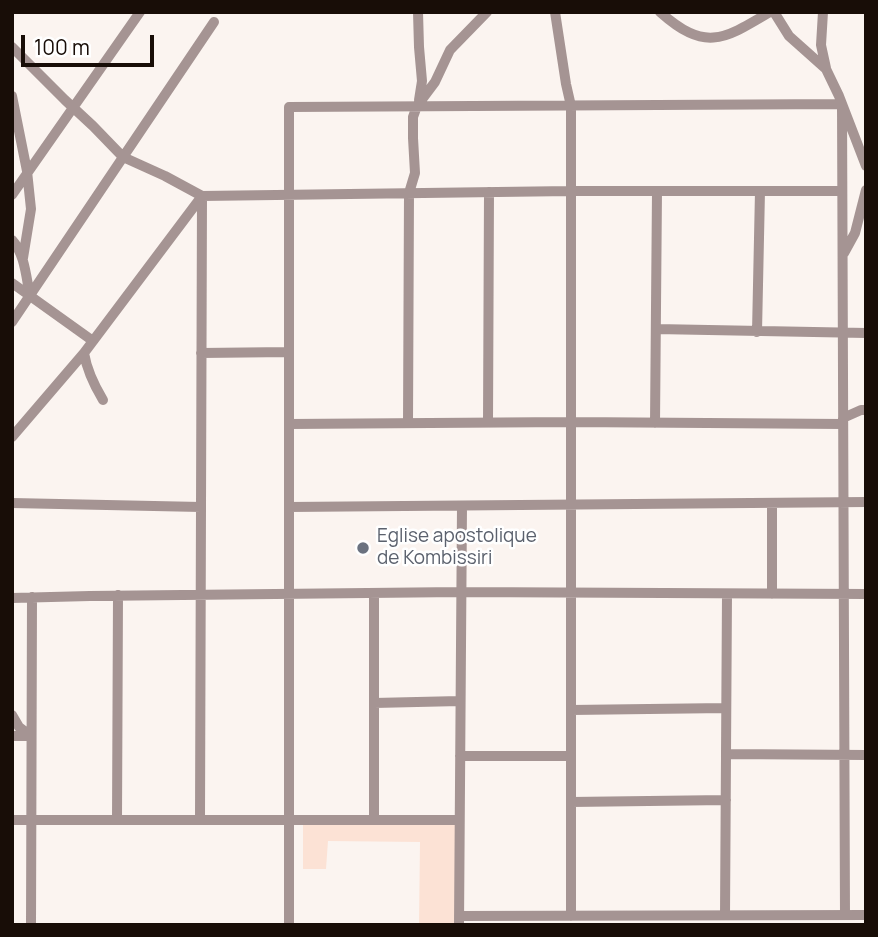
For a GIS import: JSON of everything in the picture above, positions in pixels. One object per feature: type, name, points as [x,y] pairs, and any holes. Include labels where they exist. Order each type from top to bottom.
[{"type":"street","points":[[12,195],[140,12]]},
{"type":"street","points":[[408,423],[409,193],[415,173],[414,117],[422,81],[418,12]]},
{"type":"street","points":[[417,106],[435,82],[450,50],[487,12]]},
{"type":"street","points":[[555,12],[571,106],[571,916]]},
{"type":"street","points":[[660,12],[687,33],[705,38],[722,38],[772,12],[789,36],[826,69]]},
{"type":"street","points":[[823,12],[821,45],[826,69],[866,166]]},
{"type":"street","points":[[12,322],[214,22]]},
{"type":"street","points":[[12,47],[123,158],[202,196],[571,191],[842,191]]},
{"type":"street","points":[[12,96],[31,209],[23,258]]},
{"type":"street","points":[[289,925],[289,107],[842,104]]},
{"type":"street","points":[[842,104],[845,915]]},
{"type":"street","points":[[842,256],[855,233],[866,190]]},
{"type":"street","points":[[655,423],[657,191]]},
{"type":"street","points":[[757,332],[760,191]]},
{"type":"street","points":[[488,422],[489,192]]},
{"type":"street","points":[[12,437],[84,353],[202,196]]},
{"type":"street","points":[[200,820],[202,196]]},
{"type":"street","points":[[12,240],[23,258],[30,296]]},
{"type":"street","points":[[12,283],[93,341]]},
{"type":"street","points":[[656,329],[866,333]]},
{"type":"street","points":[[201,354],[289,352]]},
{"type":"street","points":[[84,353],[91,380],[103,400]]},
{"type":"street","points":[[289,424],[843,421],[861,410],[866,410]]},
{"type":"street","points":[[289,507],[866,502]]},
{"type":"street","points":[[12,503],[201,507]]},
{"type":"street","points":[[772,503],[772,594]]},
{"type":"street","points":[[462,506],[459,920],[571,916],[657,920],[725,915],[866,915]]},
{"type":"street","points":[[12,598],[460,592],[866,594]]},
{"type":"street","points":[[374,593],[374,820]]},
{"type":"street","points":[[725,915],[727,594]]},
{"type":"street","points":[[117,820],[118,595]]},
{"type":"street","points":[[31,925],[32,597]]},
{"type":"street","points":[[374,703],[460,701]]},
{"type":"street","points":[[571,710],[726,708]]},
{"type":"street","points":[[12,715],[19,727],[32,736]]},
{"type":"street","points":[[12,736],[32,736]]},
{"type":"street","points":[[726,754],[866,755]]},
{"type":"street","points":[[460,756],[571,756]]},
{"type":"street","points":[[571,802],[726,800]]},
{"type":"street","points":[[12,821],[459,820]]},
{"type":"shaded area","points":[[303,820],[459,820],[459,925],[419,925],[420,842],[328,841],[326,869],[303,869]]},
{"type":"place","name":"Eglise apostolique de Kombissiri","points":[[363,548]]}]
